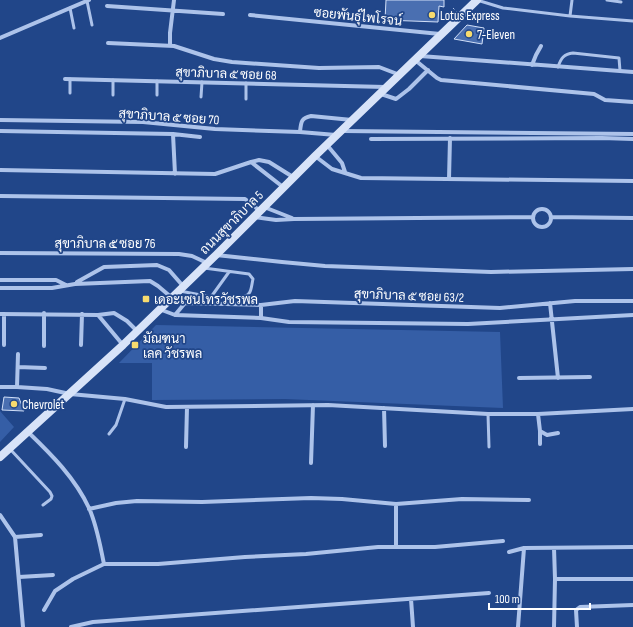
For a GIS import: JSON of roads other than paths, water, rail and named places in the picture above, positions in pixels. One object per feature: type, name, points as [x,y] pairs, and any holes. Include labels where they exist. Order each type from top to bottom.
[{"type":"main road","name":"ถนนสุขาภิบาล 5","points":[[0,457],[123,345],[293,177],[477,0]]},
{"type":"street","points":[[0,38],[88,0]]},
{"type":"street","points":[[170,46],[174,0]]},
{"type":"street","points":[[107,6],[223,14]]},
{"type":"street","name":"ซอยพันธ์ุไพโรจน์","points":[[250,15],[441,34]]},
{"type":"street","points":[[108,43],[170,46],[214,59],[232,62],[319,68],[379,67],[400,75]]},
{"type":"street","points":[[532,65],[541,46]]},
{"type":"street","points":[[417,58],[633,72]]},
{"type":"street","points":[[417,58],[436,78],[442,80],[594,94],[605,100],[633,102]]},
{"type":"street","points":[[380,93],[396,99],[409,89],[428,70]]},
{"type":"street","name":"สุขาภิบาล ๕ ซอย 68","points":[[68,79],[387,87]]},
{"type":"street","points":[[300,132],[302,121],[311,116],[353,120]]},
{"type":"street","name":"สุขาภิบาล ๕ ซอย 70","points":[[0,120],[143,122],[215,129],[339,133],[633,134]]},
{"type":"street","points":[[0,131],[173,134],[200,137]]},
{"type":"street","points":[[173,134],[175,174]]},
{"type":"street","points":[[449,179],[450,138]]},
{"type":"street","points":[[371,139],[633,139]]},
{"type":"street","points":[[327,144],[342,163],[345,172]]},
{"type":"street","points":[[315,156],[332,169],[361,178],[633,181]]},
{"type":"street","points":[[0,170],[215,174],[259,160],[269,162],[293,177]]},
{"type":"street","points":[[251,162],[283,187]]},
{"type":"street","points":[[0,196],[245,199],[259,212],[276,220],[533,217]]},
{"type":"street","points":[[544,208],[549,211],[552,217],[549,224],[544,227],[536,225],[533,217],[535,211],[544,208]]},
{"type":"street","points":[[259,212],[294,219]]},
{"type":"street","points":[[552,217],[633,218]]},
{"type":"street","name":"สุขาภิบาล ๕ ซอย 76","points":[[0,253],[179,254],[192,256],[205,265]]},
{"type":"street","points":[[216,254],[326,266],[491,272],[633,269]]},
{"type":"street","points":[[75,284],[104,267],[157,265],[168,270],[181,288]]},
{"type":"street","points":[[0,280],[56,280],[66,285]]},
{"type":"street","points":[[0,288],[52,288],[75,284],[150,281],[171,297],[185,303],[175,315]]},
{"type":"street","name":"สุขาภิบาล ๕ ซอย 63/2","points":[[185,303],[261,305],[295,301],[500,308],[575,301],[633,300]]},
{"type":"street","points":[[550,303],[558,378]]},
{"type":"street","points":[[261,305],[261,318]]},
{"type":"street","points":[[159,309],[175,315],[261,318],[289,322],[468,324],[633,315]]},
{"type":"street","points":[[4,344],[2,314],[98,315],[114,313],[127,321],[137,330]]},
{"type":"street","points":[[44,314],[44,346]]},
{"type":"street","points":[[81,345],[82,314]]},
{"type":"street","points":[[98,315],[123,345]]},
{"type":"street","points":[[17,388],[18,354]]},
{"type":"street","points":[[18,367],[45,368]]},
{"type":"street","points":[[519,378],[590,377]]},
{"type":"street","points":[[0,387],[47,389],[70,394],[126,400],[156,406],[313,405],[488,414],[538,414],[633,409]]},
{"type":"street","points":[[311,463],[313,405]]},
{"type":"street","points":[[186,447],[187,407]]},
{"type":"street","points":[[384,408],[385,446]]},
{"type":"street","points":[[538,414],[540,444]]},
{"type":"street","points":[[540,431],[547,435],[558,433]]},
{"type":"street","points":[[28,432],[64,469],[78,489],[89,509],[97,531],[104,564]]},
{"type":"street","points":[[89,509],[116,503],[137,501],[202,502],[311,498],[396,504],[462,499],[529,500]]},
{"type":"street","points":[[396,504],[396,546]]},
{"type":"street","points":[[0,516],[15,537],[23,627]]},
{"type":"street","points":[[15,537],[41,535]]},
{"type":"street","points":[[44,610],[55,591],[73,579],[104,564],[158,564],[396,546],[436,547],[503,541]]},
{"type":"street","points":[[509,552],[524,548],[633,547]]},
{"type":"street","points":[[518,627],[524,548]]},
{"type":"street","points":[[554,548],[554,627]]},
{"type":"street","points":[[19,577],[53,575]]},
{"type":"street","points":[[555,579],[633,578]]},
{"type":"street","points":[[71,627],[93,622],[489,593]]},
{"type":"street","points":[[410,599],[413,627]]},
{"type":"street","points":[[577,627],[576,610],[580,608],[633,605]]},
{"type":"lane","points":[[88,0],[92,25]]},
{"type":"lane","points":[[477,0],[503,8],[570,16],[633,21]]},
{"type":"lane","points":[[570,16],[572,0]]},
{"type":"lane","points":[[607,0],[621,2]]},
{"type":"lane","points":[[70,8],[74,28]]},
{"type":"lane","points":[[558,67],[562,58],[569,54],[573,54],[619,58],[620,71]]},
{"type":"lane","points":[[68,79],[70,93]]},
{"type":"lane","points":[[113,80],[113,95]]},
{"type":"lane","points":[[157,81],[157,95]]},
{"type":"lane","points":[[201,97],[202,82]]},
{"type":"lane","points":[[246,83],[246,99]]},
{"type":"lane","points":[[181,288],[211,297],[242,297],[249,295],[253,279],[249,274],[229,272],[205,265]]},
{"type":"lane","points":[[211,297],[229,272]]},
{"type":"lane","points":[[110,434],[116,425],[126,400]]},
{"type":"lane","points":[[488,414],[489,446]]},
{"type":"lane","points":[[10,448],[50,492],[52,496],[51,499],[43,506]]},
{"type":"place","name":"Lotus Express","points":[[432,15]]},
{"type":"place","name":"7-Eleven","points":[[469,34]]},
{"type":"place","name":"เดอะเซนโทรวัชรพล","points":[[146,299]]},
{"type":"place","name":"มัณฑนา เลค วัชรพล","points":[[135,345]]},
{"type":"place","name":"Chevrolet","points":[[14,404]]}]
